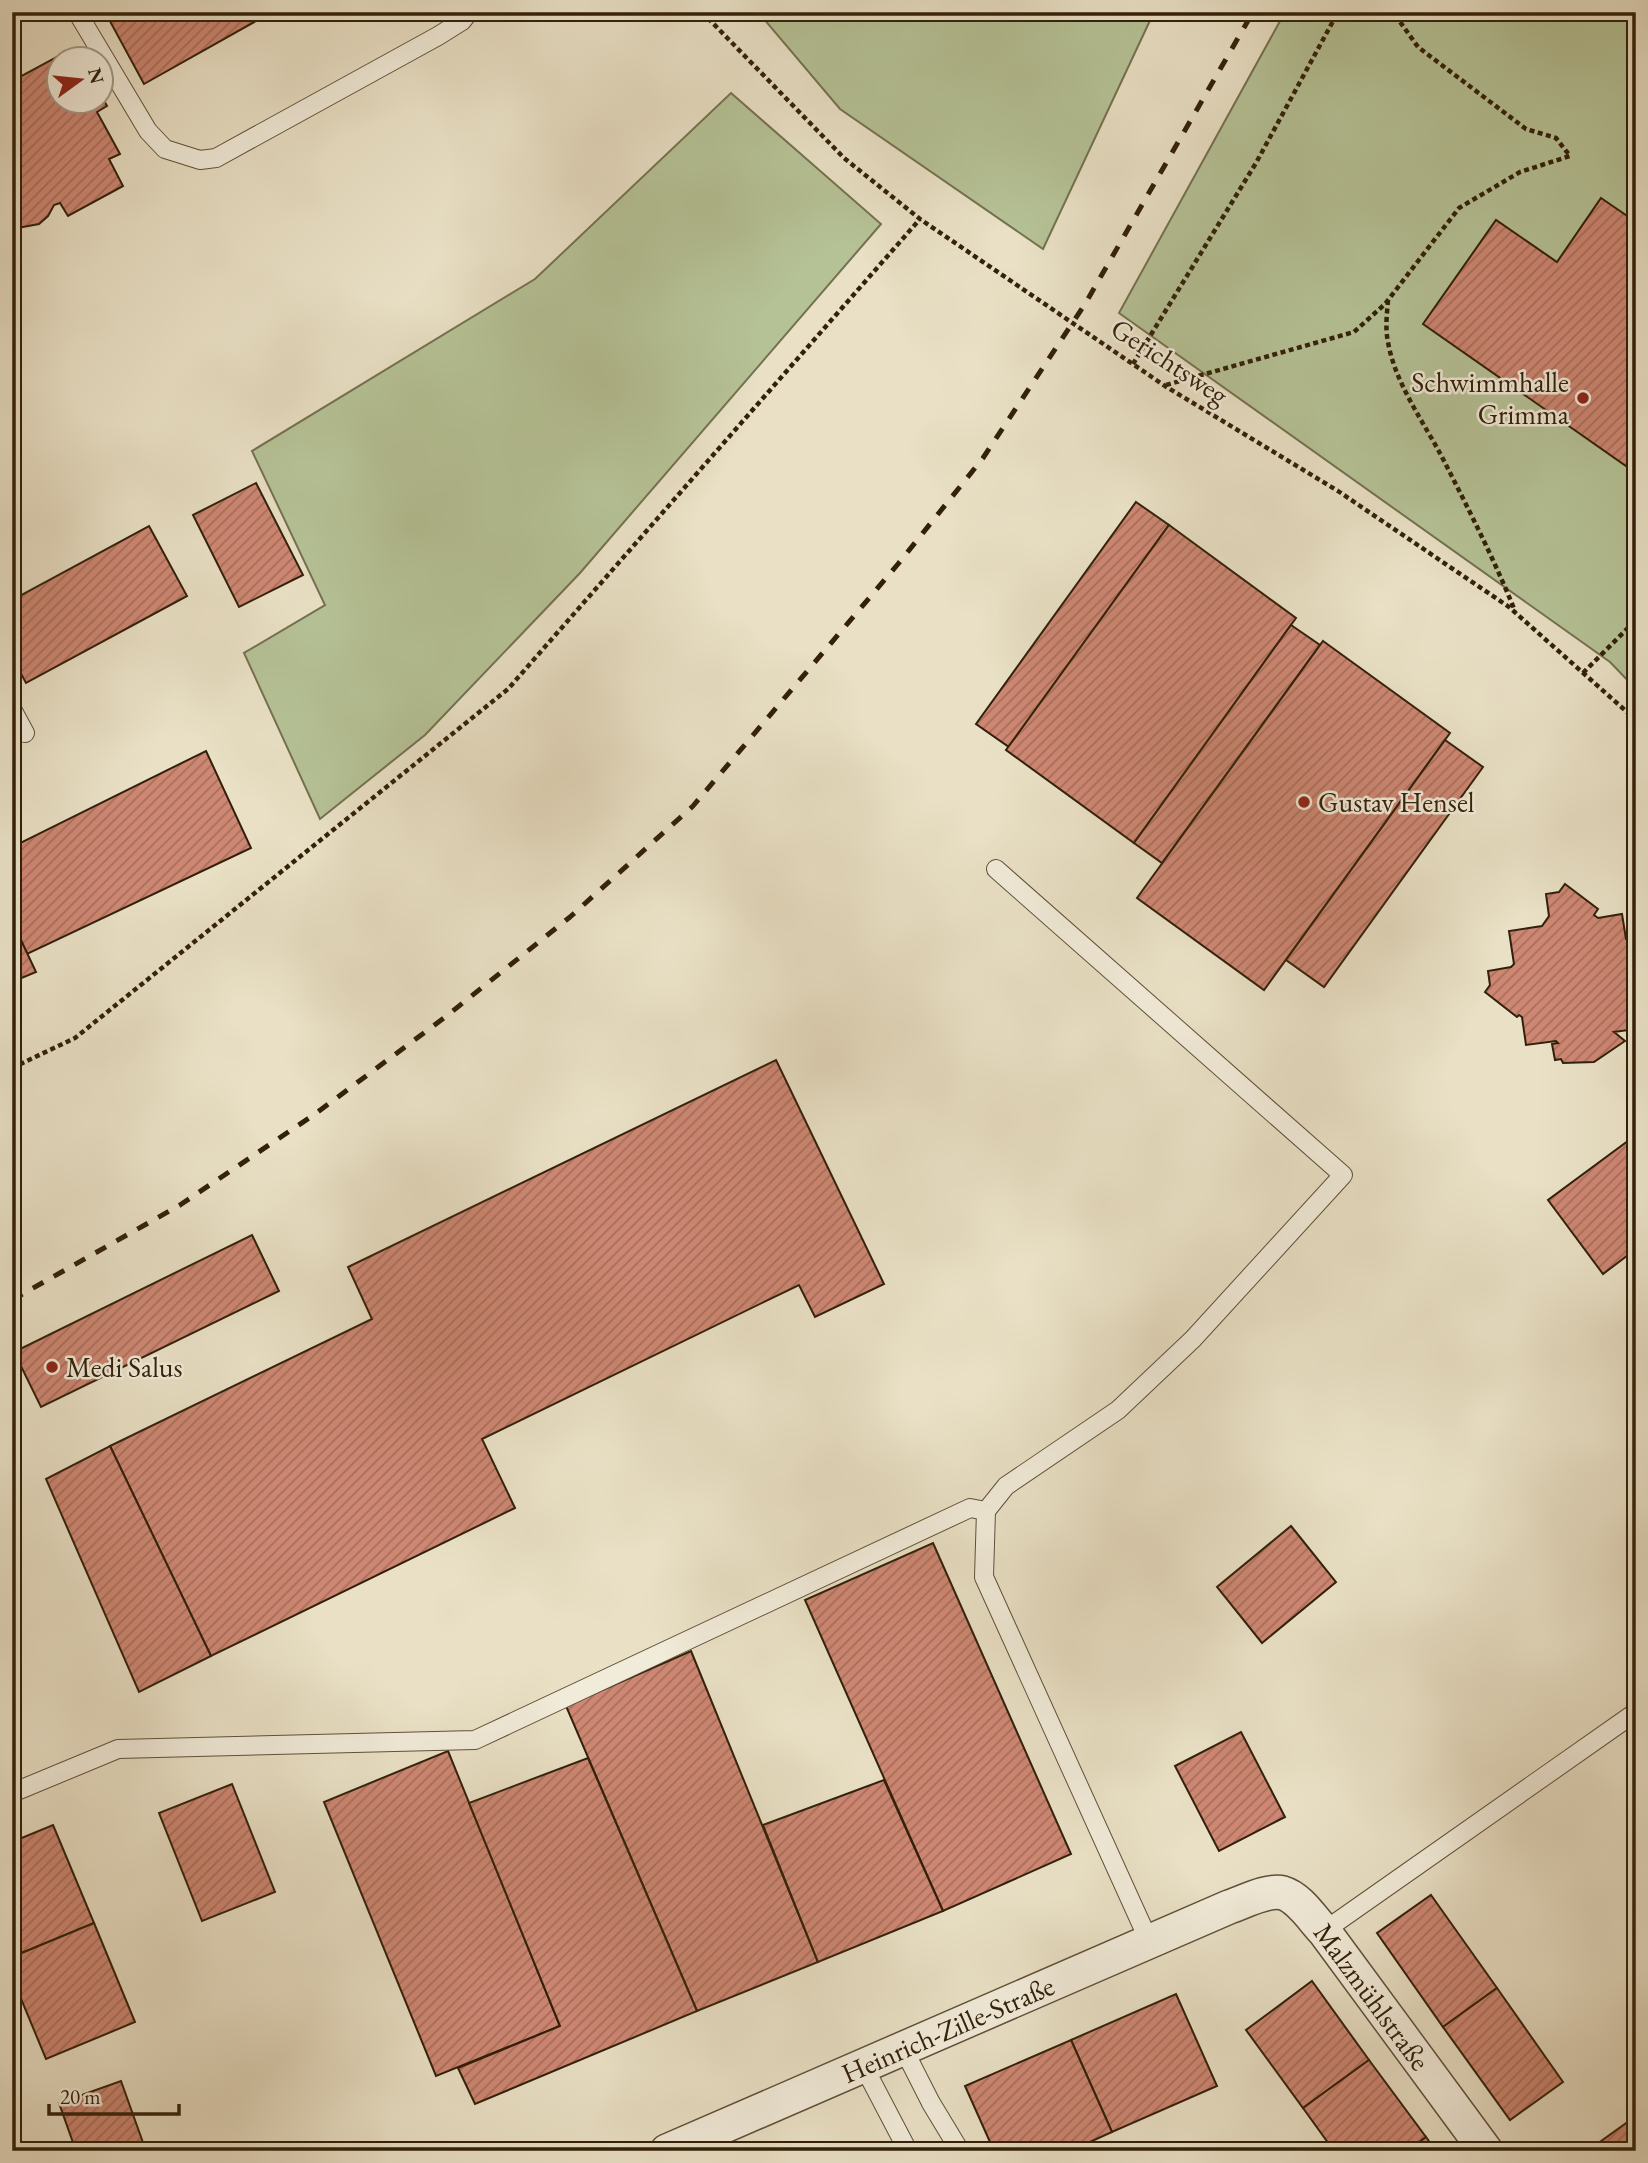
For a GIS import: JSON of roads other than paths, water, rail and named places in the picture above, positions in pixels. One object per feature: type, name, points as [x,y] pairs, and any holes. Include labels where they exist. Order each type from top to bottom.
[{"type":"street","name":"Malzmühlstraße","points":[[1229,1907],[1283,1893],[1298,1903],[1324,1931],[1486,2151]]},
{"type":"street","name":"Heinrich-Zille-Straße","points":[[667,2151],[1229,1907]]},
{"type":"lane","points":[[77,12],[148,131],[165,149],[200,160],[216,158],[438,36],[462,21],[469,12]]},
{"type":"lane","points":[[12,709],[25,733]]},
{"type":"lane","points":[[996,869],[1343,1175],[1193,1339],[1118,1410],[1006,1486],[986,1511],[984,1577],[1149,1941]]},
{"type":"lane","points":[[12,1793],[118,1749],[475,1740],[970,1508],[986,1511]]},
{"type":"lane","points":[[1324,1931],[1636,1712]]},
{"type":"lane","points":[[903,2048],[931,2103],[960,2151]]},
{"type":"lane","points":[[863,2065],[908,2151]]},
{"type":"railway","points":[[12,1300],[180,1205],[315,1114],[444,1018],[570,917],[693,806],[898,564],[983,458],[1085,304],[1253,12]]},
{"type":"place","name":"Schwimmhalle Grimma","points":[[1583,398]]},
{"type":"place","name":"Gustav Hensel","points":[[1304,802]]},
{"type":"place","name":"Medi Salus","points":[[52,1367]]}]
